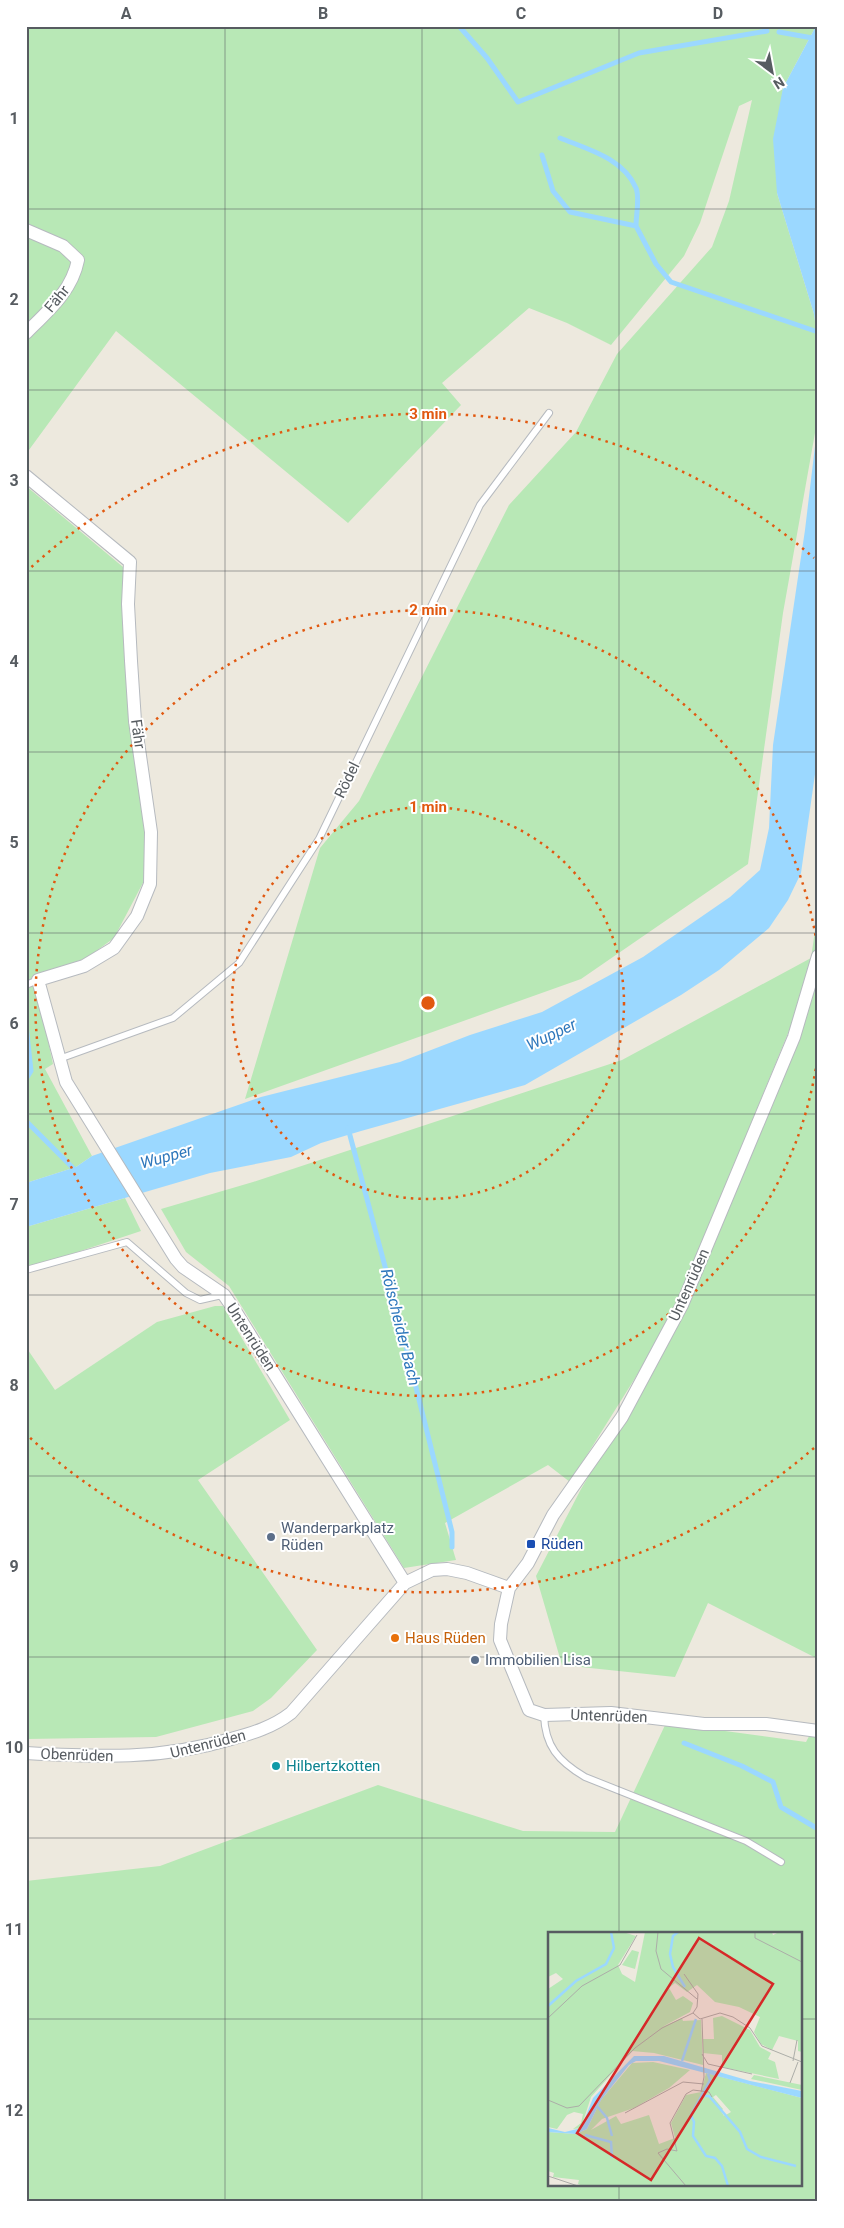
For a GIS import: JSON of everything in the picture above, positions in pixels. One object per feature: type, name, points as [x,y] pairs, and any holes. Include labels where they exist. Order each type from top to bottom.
[{"type":"street","name":"Fähr","points":[[26,230],[63,246],[78,260],[74,278],[52,308],[26,333]]},
{"type":"street","name":"Fähr","points":[[26,476],[130,562],[128,604],[134,712],[151,832],[150,884],[137,916],[114,948],[84,966],[32,983],[60,1059],[66,1082],[85,1114]]},
{"type":"street","name":"Untenrüden","points":[[818,956],[794,1037],[682,1305],[622,1417],[553,1515],[528,1563],[509,1588],[501,1624],[500,1640],[529,1710],[544,1715],[611,1713],[704,1724],[766,1724],[818,1731]]},
{"type":"street","name":"Untenrüden","points":[[85,1114],[166,1245],[183,1267],[224,1295],[285,1389],[405,1583]]},
{"type":"street","name":"Untenrüden","points":[[128,1757],[162,1755],[200,1748],[258,1731],[284,1718],[405,1583],[432,1570],[447,1569],[509,1588]]},
{"type":"street","name":"Obenrüden","points":[[26,1753],[128,1757]]},
{"type":"lane","name":"Rödel","points":[[60,1059],[173,1018],[239,964],[319,840],[480,505],[549,413]]},
{"type":"lane","name":"Untenrüden","points":[[26,1270],[127,1242],[186,1293],[200,1300],[224,1295]]},
{"type":"lane","points":[[544,1715],[548,1741],[565,1765],[585,1777],[746,1841],[781,1862]]},
{"type":"green space","points":[[26,26],[816,26],[783,88],[777,193],[814,314],[818,343],[818,416],[783,613],[748,864],[581,979],[245,1099],[320,848],[359,801],[509,505],[576,432],[617,354],[712,247],[729,201],[752,100],[739,106],[700,223],[684,256],[611,345],[567,323],[529,308],[442,383],[461,405],[348,523],[116,331],[26,454]]},
{"type":"green space","points":[[26,486],[123,567],[130,724],[144,827],[146,877],[114,938],[88,957],[35,979],[53,1064],[45,1069],[92,1156],[76,1167],[26,1183]]},
{"type":"green space","points":[[818,910],[818,960],[677,1304],[657,1343],[570,1482],[548,1465],[445,1523],[456,1560],[404,1568],[229,1286],[186,1252],[161,1209],[253,1182],[622,1060],[811,958]]},
{"type":"green space","points":[[818,970],[818,1659],[708,1603],[675,1677],[562,1665],[536,1576],[581,1489],[667,1344]]},
{"type":"green space","points":[[125,1198],[141,1231],[26,1269],[26,1227]]},
{"type":"green space","points":[[215,1306],[223,1306],[290,1420],[198,1480],[317,1650],[271,1698],[253,1711],[156,1737],[26,1739],[26,1347],[55,1390],[157,1322]]},
{"type":"green space","points":[[818,1719],[818,2202],[26,2202],[26,1881],[160,1866],[378,1785],[523,1831],[615,1832],[666,1723],[806,1742]]},
{"type":"water","points":[[816,26],[818,26],[818,343],[814,314],[777,193],[773,139],[783,88]]},
{"type":"water","name":"Wupper","points":[[818,421],[818,753],[801,873],[788,900],[769,928],[719,970],[681,995],[525,1085],[321,1143],[291,1157],[210,1173],[26,1227],[26,1183],[76,1167],[92,1156],[261,1097],[400,1062],[470,1035],[542,1012],[643,957],[730,897],[760,870],[769,828],[773,745],[805,530]]},
{"type":"waterway","points":[[459,26],[487,58],[518,102],[639,53],[767,31]]},
{"type":"waterway","points":[[779,32],[818,39]]},
{"type":"waterway","points":[[560,138],[603,156],[622,169],[630,178],[637,192],[636,226]]},
{"type":"waterway","points":[[542,155],[553,191],[570,212],[636,226],[656,264],[671,282],[818,332]]},
{"type":"waterway","points":[[26,1025],[31,1071],[26,1079]]},
{"type":"waterway","points":[[26,1121],[77,1172]]},
{"type":"waterway","name":"Rölscheider Bach","points":[[348,1128],[398,1315],[452,1532],[452,1547]]},
{"type":"waterway","name":"Rölscheider Bach","points":[[684,1743],[742,1766],[773,1782],[781,1807],[818,1829]]},
{"type":"place","name":"Wanderparkplatz Rüden","points":[[271,1537]]},
{"type":"place","name":"Rüden","points":[[531,1544]]},
{"type":"place","name":"Haus Rüden","points":[[395,1638]]},
{"type":"place","name":"Immobilien Lisa","points":[[475,1660]]},
{"type":"place","name":"Hilbertzkotten","points":[[276,1766]]}]
